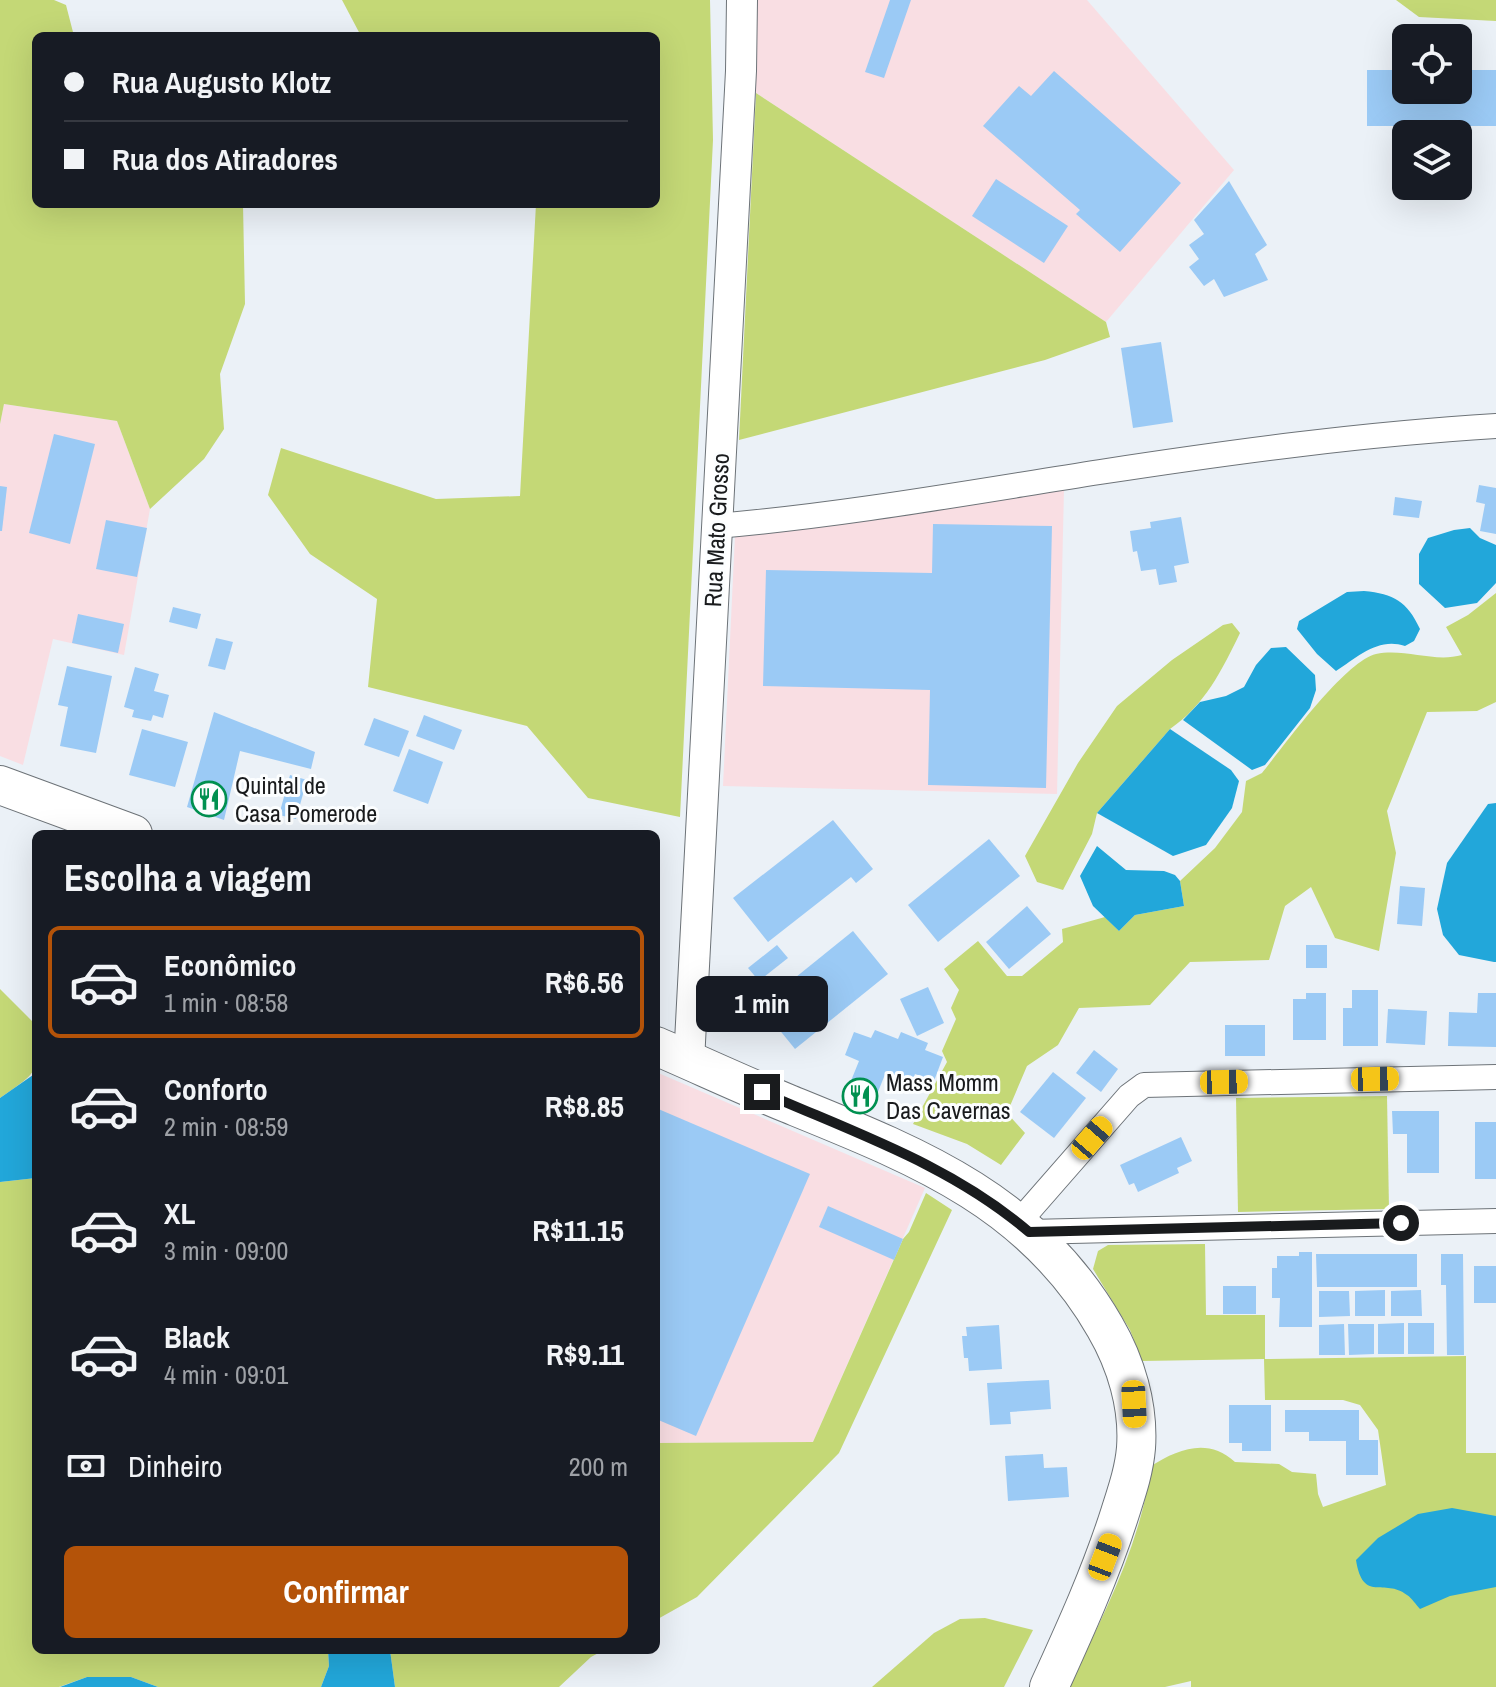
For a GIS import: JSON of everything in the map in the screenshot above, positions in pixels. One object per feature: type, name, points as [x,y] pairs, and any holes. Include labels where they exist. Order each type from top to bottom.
[{"type":"main road","points":[[0,785],[122,830]]},
{"type":"main road","points":[[673,1053],[924,1162],[969,1188],[1024,1228],[1060,1261],[1087,1295],[1111,1337],[1125,1371],[1134,1404],[1136,1446],[1133,1474],[1113,1535],[1088,1601],[1049,1687]]},
{"type":"street","name":"Rua Mato Grosso","points":[[673,1053],[716,526],[741,71],[742,0]]},
{"type":"street","points":[[716,526],[838,514],[1098,472],[1344,439],[1496,426]]},
{"type":"street","points":[[1024,1228],[1129,1096],[1144,1085],[1496,1077]]},
{"type":"street","points":[[1024,1228],[1496,1221]]},
{"type":"shaded area","points":[[756,0],[1087,0],[1234,170],[1106,322],[756,93]]},
{"type":"shaded area","points":[[4,404],[117,421],[150,509],[124,655],[53,639],[23,765],[0,756],[0,424]]},
{"type":"shaded area","points":[[1064,489],[1057,794],[723,786],[735,536]]},
{"type":"shaded area","points":[[660,1074],[925,1188],[813,1442],[660,1443]]},
{"type":"green space","points":[[0,0],[54,0],[66,5],[73,32],[32,32],[32,208],[243,208],[245,304],[220,374],[224,429],[204,459],[150,509],[117,421],[4,404],[0,424]]},
{"type":"green space","points":[[342,0],[710,0],[713,140],[680,817],[588,798],[527,726],[368,687],[377,599],[310,554],[268,495],[281,448],[436,499],[520,496],[536,208],[660,208],[660,32],[359,32]]},
{"type":"green space","points":[[1396,0],[1496,0],[1496,21],[1419,17]]},
{"type":"green space","points":[[756,93],[1106,322],[1110,337],[1045,360],[739,440]]},
{"type":"green space","points":[[1496,593],[1496,702],[1477,711],[1427,712],[1387,811],[1396,853],[1379,951],[1335,938],[1311,887],[1285,906],[1269,960],[1190,962],[1150,1005],[1079,1008],[1058,1045],[1027,1066],[1007,1113],[1025,1133],[1001,1165],[967,1144],[913,1124],[947,1062],[942,1051],[956,1019],[951,1008],[959,990],[944,969],[978,941],[1007,976],[1022,976],[1063,942],[1062,929],[1105,917],[1119,931],[1135,915],[1184,906],[1180,881],[1215,848],[1242,812],[1246,781],[1262,773],[1332,688],[1363,660],[1376,654],[1462,655],[1446,627],[1468,615]]},
{"type":"green space","points":[[1232,623],[1240,633],[1211,686],[1097,813],[1092,834],[1063,890],[1037,882],[1025,856],[1078,763],[1117,706],[1172,660],[1223,625]]},
{"type":"green space","points":[[0,989],[32,1021],[32,1072],[0,1098]]},
{"type":"green space","points":[[1387,1096],[1389,1209],[1238,1212],[1236,1098]]},
{"type":"green space","points":[[32,1178],[32,1654],[328,1654],[329,1666],[321,1687],[158,1687],[131,1677],[87,1677],[59,1687],[0,1687],[0,1182]]},
{"type":"green space","points":[[926,1193],[952,1210],[839,1453],[697,1597],[660,1618],[660,1443],[813,1442],[903,1239]]},
{"type":"green space","points":[[1205,1244],[1206,1315],[1265,1315],[1265,1359],[1466,1356],[1466,1453],[1496,1453],[1496,1687],[1191,1687],[1191,1681],[1165,1687],[1068,1687],[1130,1552],[1151,1466],[1193,1448],[1214,1450],[1235,1462],[1279,1464],[1292,1472],[1316,1474],[1323,1507],[1386,1485],[1378,1430],[1360,1405],[1343,1400],[1265,1400],[1264,1359],[1142,1361],[1130,1330],[1093,1269],[1098,1251],[1108,1245]]},
{"type":"green space","points":[[985,1618],[1033,1630],[1004,1687],[872,1687],[934,1633],[960,1619]]},
{"type":"green space","points":[[391,1654],[597,1654],[559,1687],[395,1687]]},
{"type":"water","points":[[1470,528],[1480,538],[1496,545],[1496,583],[1477,603],[1445,608],[1419,584],[1419,554],[1428,538]]},
{"type":"water","points":[[1347,592],[1384,594],[1404,605],[1420,629],[1414,641],[1405,646],[1377,646],[1336,671],[1297,629],[1299,621]]},
{"type":"water","points":[[1286,647],[1315,675],[1316,690],[1310,708],[1265,765],[1252,770],[1183,720],[1200,702],[1226,696],[1244,687],[1256,665],[1271,648]]},
{"type":"water","points":[[1170,729],[1231,770],[1239,781],[1232,808],[1206,845],[1173,856],[1097,813]]},
{"type":"water","points":[[1496,803],[1494,962],[1459,955],[1443,935],[1437,909],[1447,863],[1488,804]]},
{"type":"water","points":[[1097,846],[1126,870],[1164,871],[1175,875],[1180,881],[1184,906],[1135,915],[1119,931],[1093,906],[1080,876]]},
{"type":"water","points":[[32,1076],[32,1178],[0,1182],[0,1098]]},
{"type":"water","points":[[1452,1508],[1496,1516],[1496,1587],[1450,1596],[1420,1609],[1409,1596],[1398,1590],[1369,1586],[1364,1582],[1356,1560],[1378,1538],[1418,1514]]},
{"type":"water","points":[[328,1654],[391,1654],[395,1687],[321,1687],[329,1666]]},
{"type":"water","points":[[87,1677],[131,1677],[158,1687],[60,1687]]},
{"type":"building","points":[[890,0],[911,0],[884,78],[865,72]]},
{"type":"building","points":[[1367,70],[1392,70],[1392,104],[1472,104],[1472,70],[1496,70],[1496,126],[1472,126],[1472,120],[1392,120],[1392,126],[1367,126]]},
{"type":"building","points":[[1054,71],[1181,183],[1120,252],[1076,214],[1080,210],[983,126],[1019,86],[1031,96]]},
{"type":"building","points":[[996,179],[1068,226],[1044,263],[972,216]]},
{"type":"building","points":[[1229,181],[1267,245],[1255,254],[1268,280],[1224,297],[1214,279],[1204,286],[1189,267],[1199,259],[1189,245],[1204,234],[1194,220]]},
{"type":"building","points":[[1161,342],[1173,422],[1133,428],[1121,348]]},
{"type":"building","points":[[54,434],[95,444],[70,544],[29,533]]},
{"type":"building","points":[[1479,485],[1496,488],[1496,534],[1480,531],[1485,504],[1476,502]]},
{"type":"building","points":[[0,486],[7,487],[2,531],[0,531]]},
{"type":"building","points":[[1395,497],[1422,501],[1419,518],[1393,515]]},
{"type":"building","points":[[1181,517],[1189,563],[1174,566],[1177,582],[1159,585],[1156,569],[1141,571],[1137,551],[1133,552],[1130,531],[1151,528],[1150,522]]},
{"type":"building","points":[[106,520],[147,528],[137,577],[96,569]]},
{"type":"building","points":[[933,524],[1052,526],[1046,788],[928,785],[930,690],[763,686],[766,570],[932,573]]},
{"type":"building","points":[[173,607],[201,614],[197,629],[169,622]]},
{"type":"building","points":[[78,614],[124,624],[118,653],[72,643]]},
{"type":"building","points":[[216,638],[233,642],[225,670],[208,666]]},
{"type":"building","points":[[67,666],[112,676],[96,753],[60,746],[68,707],[58,705]]},
{"type":"building","points":[[135,667],[159,674],[154,691],[169,695],[163,718],[153,715],[151,721],[132,717],[134,710],[124,707]]},
{"type":"building","points":[[214,712],[315,752],[311,769],[240,751],[224,820],[187,807]]},
{"type":"building","points":[[424,715],[462,730],[454,750],[416,736]]},
{"type":"building","points":[[374,718],[409,731],[399,757],[364,745]]},
{"type":"building","points":[[142,729],[188,742],[175,787],[129,775]]},
{"type":"building","points":[[409,749],[443,762],[428,804],[393,791]]},
{"type":"building","points":[[290,775],[307,780],[296,819],[279,815]]},
{"type":"building","points":[[833,820],[873,869],[856,883],[851,877],[768,942],[733,898]]},
{"type":"building","points":[[989,839],[1020,876],[938,942],[908,905]]},
{"type":"building","points":[[1400,886],[1425,888],[1422,926],[1397,924]]},
{"type":"building","points":[[1027,906],[1051,934],[1009,969],[986,942]]},
{"type":"building","points":[[853,931],[888,974],[795,1049],[760,1006]]},
{"type":"building","points":[[777,945],[788,958],[759,981],[748,968]]},
{"type":"building","points":[[1306,945],[1327,945],[1327,968],[1306,968]]},
{"type":"building","points":[[928,987],[944,1023],[917,1036],[900,999]]},
{"type":"building","points":[[1352,990],[1378,990],[1378,1046],[1343,1046],[1343,1008],[1352,1008]]},
{"type":"building","points":[[1306,993],[1326,993],[1326,1040],[1293,1040],[1293,999],[1306,999]]},
{"type":"building","points":[[1478,993],[1496,993],[1496,1047],[1448,1046],[1449,1012],[1477,1013]]},
{"type":"building","points":[[1388,1009],[1427,1011],[1425,1045],[1386,1043]]},
{"type":"building","points":[[1225,1025],[1265,1025],[1265,1056],[1225,1056]]},
{"type":"building","points":[[875,1030],[898,1039],[901,1032],[928,1043],[925,1050],[943,1057],[934,1081],[915,1074],[912,1082],[886,1072],[871,1109],[844,1098],[859,1061],[845,1055],[854,1032],[871,1038]]},
{"type":"building","points":[[1094,1050],[1118,1069],[1101,1092],[1076,1073]]},
{"type":"building","points":[[1053,1072],[1086,1098],[1054,1138],[1020,1112]]},
{"type":"building","points":[[660,1110],[810,1174],[696,1436],[660,1421]]},
{"type":"building","points":[[1392,1111],[1439,1111],[1439,1173],[1407,1173],[1407,1134],[1393,1134]]},
{"type":"building","points":[[1475,1122],[1496,1122],[1496,1179],[1475,1179]]},
{"type":"building","points":[[1181,1137],[1192,1161],[1177,1168],[1179,1173],[1138,1192],[1134,1183],[1129,1185],[1120,1165]]},
{"type":"building","points":[[828,1206],[903,1239],[894,1260],[819,1227]]},
{"type":"building","points":[[1299,1252],[1312,1252],[1312,1327],[1279,1327],[1280,1298],[1272,1298],[1272,1268],[1277,1268],[1277,1256],[1299,1256]]},
{"type":"building","points":[[1316,1254],[1417,1254],[1417,1287],[1317,1287]]},
{"type":"building","points":[[1441,1254],[1463,1254],[1464,1355],[1447,1355],[1446,1285],[1441,1285]]},
{"type":"building","points":[[1474,1266],[1496,1266],[1496,1303],[1474,1303]]},
{"type":"building","points":[[1223,1286],[1256,1286],[1256,1314],[1223,1314]]},
{"type":"building","points":[[1385,1290],[1385,1316],[1355,1316],[1355,1291]]},
{"type":"building","points":[[1421,1290],[1422,1316],[1391,1316],[1391,1291]]},
{"type":"building","points":[[1319,1291],[1349,1291],[1350,1316],[1319,1317]]},
{"type":"building","points":[[1404,1323],[1404,1354],[1378,1354],[1378,1324]]},
{"type":"building","points":[[1408,1323],[1434,1323],[1434,1354],[1408,1354]]},
{"type":"building","points":[[1344,1324],[1345,1355],[1319,1355],[1319,1325]]},
{"type":"building","points":[[1348,1324],[1374,1324],[1374,1354],[1349,1355]]},
{"type":"building","points":[[999,1325],[1002,1369],[969,1371],[962,1336],[967,1336],[966,1327]]},
{"type":"building","points":[[1049,1380],[1051,1409],[1010,1412],[1011,1424],[990,1425],[987,1383]]},
{"type":"building","points":[[1229,1405],[1271,1405],[1271,1451],[1242,1451],[1242,1443],[1229,1443]]},
{"type":"building","points":[[1285,1410],[1359,1410],[1359,1440],[1378,1440],[1378,1475],[1346,1475],[1346,1441],[1309,1441],[1309,1432],[1285,1432]]},
{"type":"building","points":[[1043,1454],[1044,1468],[1067,1467],[1069,1497],[1008,1501],[1005,1456]]},
{"type":"place","name":"Quintal de Casa Pomerode","points":[[209,799]]},
{"type":"place","name":"Mass Momm Das Cavernas","points":[[860,1096]]},
{"type":"route","points":[[762,1092],[924,1162],[988,1200],[1029,1232],[1401,1223]]}]
